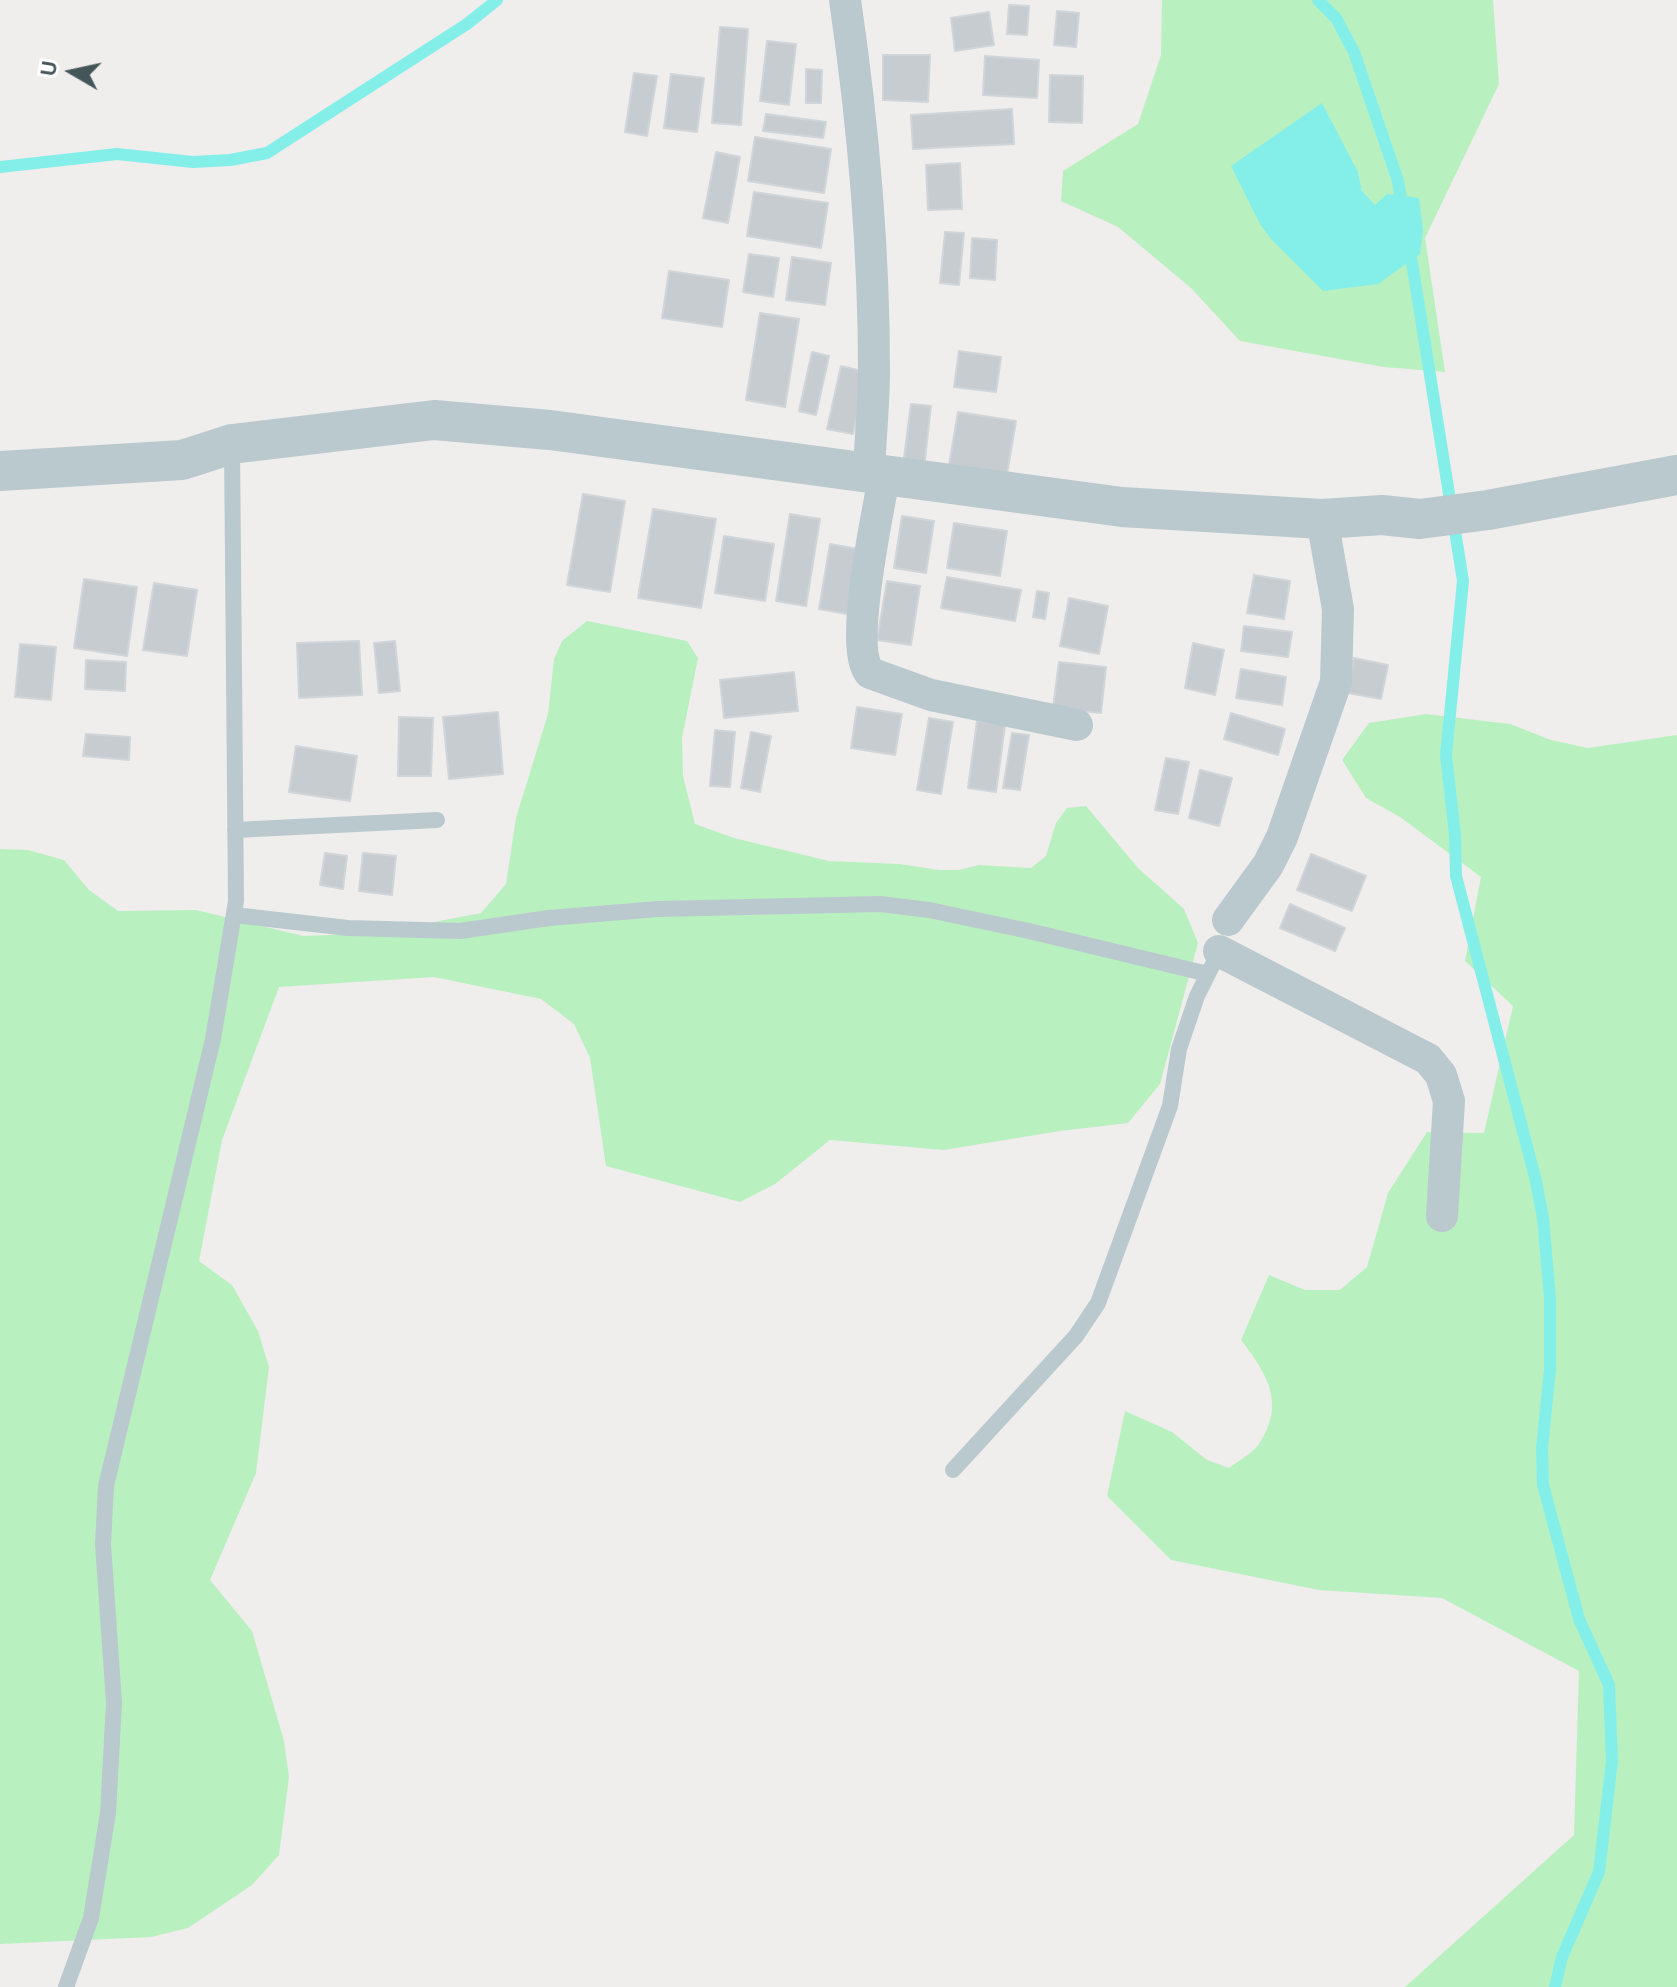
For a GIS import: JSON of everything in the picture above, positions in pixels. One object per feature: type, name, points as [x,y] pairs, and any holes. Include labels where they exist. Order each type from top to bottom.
[{"type":"street","points":[[845,0],[858,88],[871,238],[876,475],[865,588],[862,652],[866,669],[931,695],[1077,725]]},
{"type":"street","points":[[0,471],[182,460],[232,444],[434,420],[550,430],[1122,507],[1322,519],[1382,515],[1420,519],[1488,510],[1677,475]]},
{"type":"street","points":[[1228,920],[1268,865],[1282,837],[1336,682],[1338,609],[1322,519]]},
{"type":"street","points":[[1214,963],[1428,1059],[1441,1075],[1449,1101],[1442,1216]]},
{"type":"lane","points":[[66,1987],[91,1918],[108,1813],[114,1703],[103,1544],[106,1486],[213,1039],[234,915],[232,444]]},
{"type":"lane","points":[[235,830],[437,820]]},
{"type":"lane","points":[[234,915],[348,928],[460,931],[549,918],[658,909],[880,904],[929,910],[1214,963]]},
{"type":"lane","points":[[953,1470],[1076,1336],[1098,1303],[1170,1106],[1179,1049],[1228,920]]},
{"type":"green space","points":[[1162,0],[1493,0],[1499,84],[1425,238],[1445,372],[1384,367],[1240,341],[1191,288],[1118,227],[1061,201],[1063,171],[1138,124],[1161,55]],"holes":[[[1231,167],[1358,172],[1362,191],[1375,206]]]},
{"type":"green space","points":[[587,621],[687,641],[698,658],[682,738],[683,776],[695,824],[734,838],[829,861],[900,864],[939,870],[959,870],[979,865],[1031,868],[1046,856],[1056,823],[1067,808],[1086,806],[1138,868],[1184,909],[1198,943],[1160,1084],[1128,1123],[944,1150],[830,1140],[775,1184],[740,1202],[606,1166],[590,1058],[574,1024],[541,999],[434,977],[279,987],[222,1140],[199,1261],[232,1285],[258,1331],[269,1367],[256,1473],[210,1580],[252,1631],[284,1741],[289,1777],[279,1855],[252,1885],[188,1928],[151,1937],[0,1944],[0,849],[28,850],[64,860],[89,890],[118,911],[196,910],[303,936],[378,933],[481,913],[506,884],[516,818],[548,714],[554,659],[562,641]]},
{"type":"green space","points":[[1426,714],[1510,724],[1551,740],[1588,748],[1677,735],[1677,1987],[1405,1987],[1574,1835],[1579,1671],[1442,1598],[1319,1590],[1171,1560],[1107,1496],[1125,1411],[1172,1432],[1207,1460],[1229,1468],[1253,1451],[1267,1429],[1272,1402],[1270,1389],[1259,1365],[1241,1340],[1269,1275],[1305,1290],[1340,1290],[1367,1267],[1388,1193],[1427,1132],[1484,1133],[1513,1006],[1465,961],[1481,877],[1400,817],[1366,798],[1342,760],[1369,723]]},
{"type":"water","points":[[1322,103],[1358,172],[1362,191],[1375,205],[1387,194],[1419,198],[1423,231],[1420,254],[1378,284],[1323,291],[1271,239],[1260,224],[1231,166]]},
{"type":"building","points":[[1009,5],[1029,6],[1027,35],[1007,34]]},
{"type":"building","points":[[1057,11],[1079,13],[1076,47],[1054,45]]},
{"type":"building","points":[[989,12],[994,45],[955,51],[951,18]]},
{"type":"building","points":[[720,27],[748,29],[741,125],[712,123]]},
{"type":"building","points":[[767,41],[796,44],[789,105],[760,101]]},
{"type":"building","points":[[883,55],[930,55],[928,102],[883,100]]},
{"type":"building","points":[[985,56],[1039,60],[1037,98],[983,95]]},
{"type":"building","points":[[806,69],[822,70],[821,103],[806,103]]},
{"type":"building","points":[[634,73],[657,76],[647,136],[625,132]]},
{"type":"building","points":[[671,74],[704,78],[697,132],[664,128]]},
{"type":"building","points":[[1050,75],[1083,76],[1082,123],[1049,122]]},
{"type":"building","points":[[1012,109],[1014,144],[913,149],[911,115]]},
{"type":"building","points":[[766,114],[826,122],[823,138],[763,131]]},
{"type":"building","points":[[755,137],[831,149],[824,193],[748,181]]},
{"type":"building","points":[[716,152],[740,157],[728,223],[703,218]]},
{"type":"building","points":[[960,163],[962,209],[928,210],[926,165]]},
{"type":"building","points":[[754,192],[828,203],[821,248],[747,236]]},
{"type":"building","points":[[945,232],[964,233],[959,285],[940,283]]},
{"type":"building","points":[[972,238],[997,240],[995,280],[970,278]]},
{"type":"building","points":[[749,254],[779,258],[773,297],[743,292]]},
{"type":"building","points":[[792,257],[831,263],[825,305],[786,300]]},
{"type":"building","points":[[669,271],[729,280],[722,327],[662,318]]},
{"type":"building","points":[[760,313],[799,319],[785,407],[746,400]]},
{"type":"building","points":[[959,351],[1001,357],[996,392],[954,387]]},
{"type":"building","points":[[812,352],[829,356],[816,415],[799,411]]},
{"type":"building","points":[[841,366],[866,372],[853,434],[827,429]]},
{"type":"building","points":[[911,404],[931,406],[924,468],[903,465]]},
{"type":"building","points":[[958,412],[1016,421],[1007,474],[949,465]]},
{"type":"building","points":[[583,494],[625,501],[610,592],[567,585]]},
{"type":"building","points":[[653,509],[716,519],[701,608],[638,598]]},
{"type":"building","points":[[790,514],[820,519],[806,606],[776,601]]},
{"type":"building","points":[[902,516],[934,521],[926,573],[894,568]]},
{"type":"building","points":[[954,523],[1007,531],[1000,576],[947,568]]},
{"type":"building","points":[[724,536],[774,544],[765,601],[715,593]]},
{"type":"building","points":[[830,544],[858,549],[847,614],[819,609]]},
{"type":"building","points":[[1254,575],[1290,581],[1284,619],[1247,613]]},
{"type":"building","points":[[947,577],[1021,590],[1015,621],[941,608]]},
{"type":"building","points":[[84,579],[137,587],[127,656],[74,648]]},
{"type":"building","points":[[887,581],[920,586],[911,645],[877,640]]},
{"type":"building","points":[[154,583],[197,590],[187,656],[143,650]]},
{"type":"building","points":[[1037,591],[1049,593],[1045,619],[1033,617]]},
{"type":"building","points":[[1069,598],[1108,606],[1099,654],[1060,646]]},
{"type":"building","points":[[1244,626],[1292,632],[1288,657],[1241,651]]},
{"type":"building","points":[[359,641],[362,695],[299,698],[297,643]]},
{"type":"building","points":[[395,641],[400,691],[379,693],[374,643]]},
{"type":"building","points":[[1193,643],[1224,650],[1215,695],[1185,688]]},
{"type":"building","points":[[20,644],[56,647],[51,700],[15,697]]},
{"type":"building","points":[[1354,658],[1388,665],[1381,699],[1348,693]]},
{"type":"building","points":[[86,660],[126,662],[125,691],[85,689]]},
{"type":"building","points":[[1059,662],[1106,667],[1101,713],[1053,708]]},
{"type":"building","points":[[1241,669],[1286,677],[1282,705],[1236,698]]},
{"type":"building","points":[[794,672],[798,711],[724,718],[720,680]]},
{"type":"building","points":[[857,707],[902,714],[895,755],[851,748]]},
{"type":"building","points":[[498,712],[503,774],[449,779],[443,717]]},
{"type":"building","points":[[1231,713],[1285,729],[1278,755],[1224,739]]},
{"type":"building","points":[[399,717],[433,718],[431,776],[398,776]]},
{"type":"building","points":[[929,718],[953,722],[941,794],[917,790]]},
{"type":"building","points":[[977,721],[1005,725],[996,792],[968,788]]},
{"type":"building","points":[[715,730],[735,732],[730,787],[710,786]]},
{"type":"building","points":[[751,732],[771,736],[760,792],[741,788]]},
{"type":"building","points":[[1012,733],[1029,735],[1020,790],[1003,788]]},
{"type":"building","points":[[86,734],[130,737],[129,760],[83,756]]},
{"type":"building","points":[[296,746],[357,756],[350,801],[289,792]]},
{"type":"building","points":[[1166,758],[1189,762],[1178,814],[1155,810]]},
{"type":"building","points":[[1200,770],[1232,778],[1219,826],[1189,818]]},
{"type":"building","points":[[325,853],[347,856],[343,889],[320,885]]},
{"type":"building","points":[[363,853],[396,856],[392,895],[359,891]]},
{"type":"building","points":[[1311,854],[1366,876],[1352,911],[1297,890]]},
{"type":"building","points":[[1290,904],[1345,928],[1335,951],[1280,928]]},
{"type":"waterway","points":[[0,167],[117,154],[193,162],[230,160],[267,153],[467,24],[497,0]]},
{"type":"waterway","points":[[1318,0],[1336,18],[1354,52],[1398,181],[1403,211]]},
{"type":"waterway","points":[[1409,244],[1463,581],[1446,755],[1456,876],[1543,1218],[1550,1298],[1550,1369],[1542,1448],[1543,1485],[1579,1619],[1609,1685],[1612,1761],[1599,1872],[1562,1957],[1555,1987]]}]
